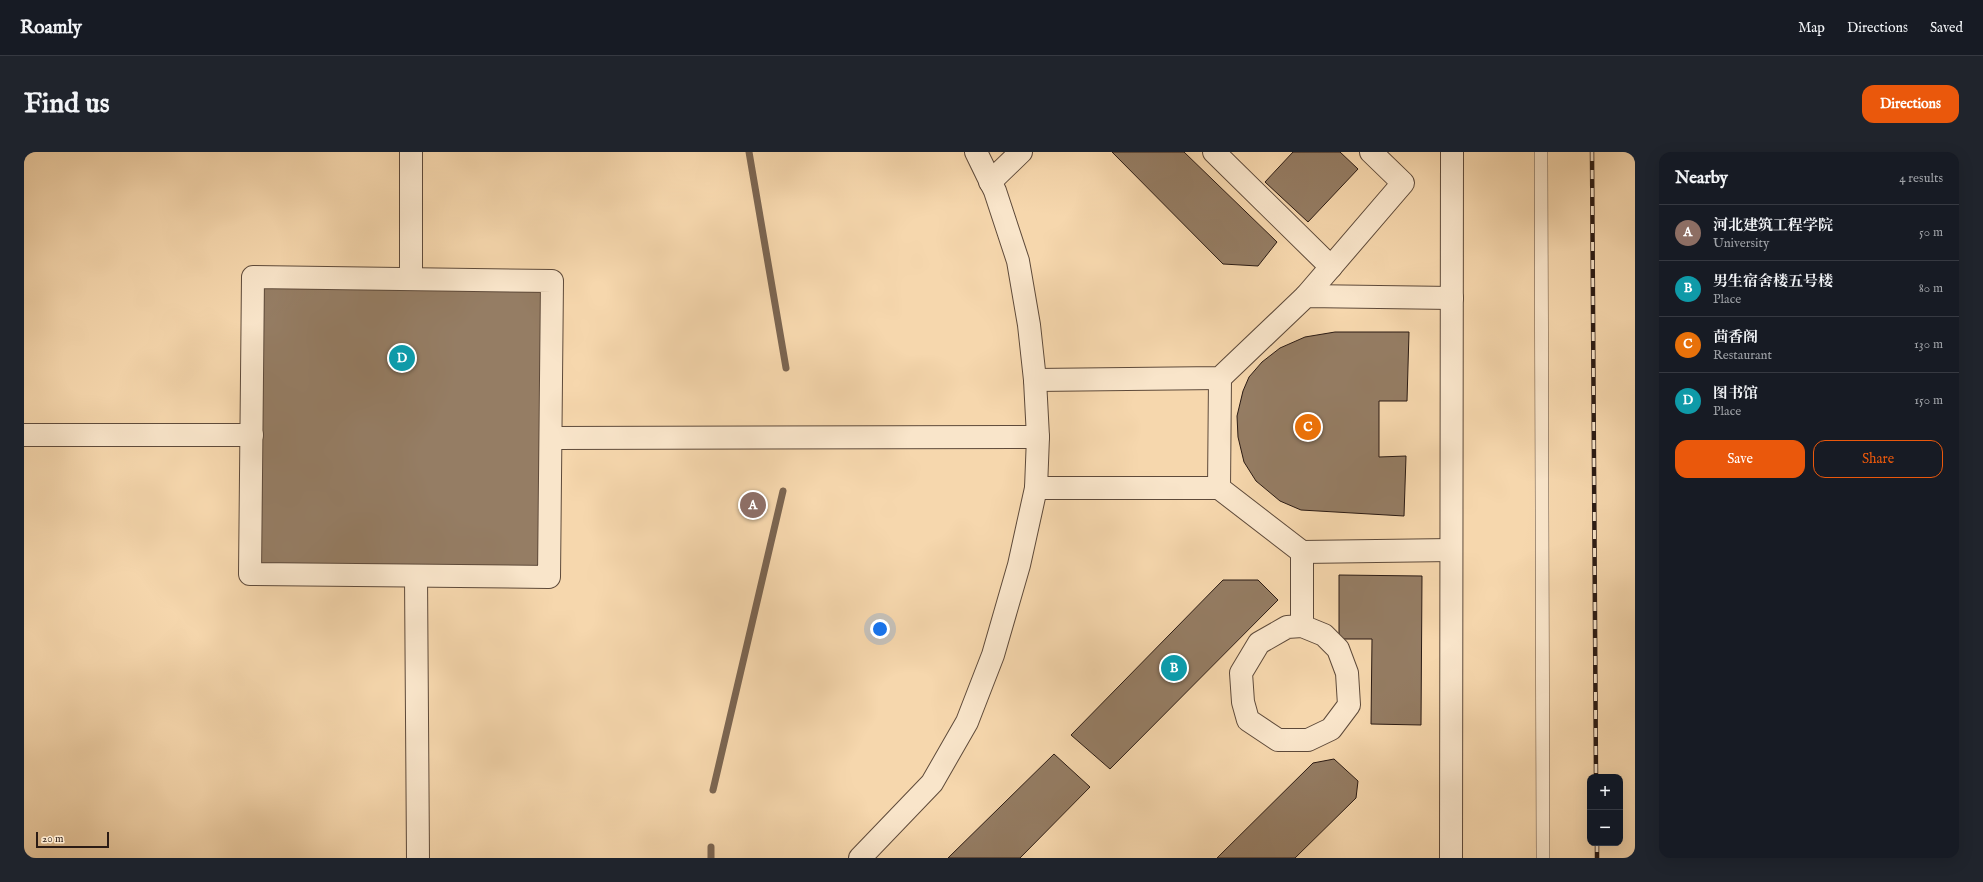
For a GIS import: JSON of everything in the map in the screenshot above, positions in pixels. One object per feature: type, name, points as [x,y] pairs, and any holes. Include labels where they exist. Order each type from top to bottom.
[{"type":"street","points":[[411,152],[411,279]]},
{"type":"street","points":[[860,858],[932,783],[967,722],[993,655],[1019,564],[1036,488],[1038,437],[1035,380],[1029,325],[1018,261],[990,182],[976,152]]},
{"type":"street","points":[[990,182],[1021,152]]},
{"type":"street","points":[[1214,152],[1331,267]]},
{"type":"street","points":[[1035,380],[1220,378],[1306,296],[1403,183],[1371,152]]},
{"type":"street","points":[[1451,858],[1452,152]]},
{"type":"street","points":[[253,277],[552,281],[552,438],[549,577],[250,574],[252,435],[253,277]]},
{"type":"street","points":[[1306,296],[1452,298]]},
{"type":"street","points":[[1219,488],[1220,378]]},
{"type":"street","points":[[24,435],[252,435]]},
{"type":"street","points":[[552,438],[1038,437]]},
{"type":"street","points":[[1036,488],[1219,488],[1302,552],[1451,550]]},
{"type":"street","points":[[1302,552],[1302,626]]},
{"type":"street","points":[[416,576],[418,858]]},
{"type":"street","points":[[1302,626],[1324,635],[1338,649],[1347,672],[1349,706],[1331,729],[1308,740],[1278,740],[1248,720],[1243,702],[1241,672],[1259,643],[1287,627],[1302,626]]},
{"type":"lane","points":[[1541,152],[1544,858]]},
{"type":"building","points":[[1112,152],[1184,152],[1277,242],[1258,266],[1223,264]]},
{"type":"building","points":[[1293,152],[1340,152],[1358,169],[1308,222],[1265,182]]},
{"type":"building","points":[[253,277],[552,281],[549,577],[250,574]]},
{"type":"building","points":[[1335,332],[1409,332],[1407,401],[1379,401],[1379,457],[1406,456],[1404,516],[1301,510],[1280,501],[1256,481],[1244,462],[1238,437],[1237,416],[1243,391],[1249,377],[1262,362],[1280,348],[1305,337]]},
{"type":"building","points":[[1339,575],[1422,576],[1421,725],[1371,724],[1372,639],[1339,639]]},
{"type":"building","points":[[1223,580],[1258,580],[1278,600],[1110,769],[1071,735]]},
{"type":"building","points":[[1054,754],[1090,787],[1020,858],[948,858]]},
{"type":"building","points":[[1334,759],[1358,781],[1356,798],[1295,858],[1217,858],[1313,763]]},
{"type":"waterway","points":[[749,152],[786,368]]},
{"type":"waterway","points":[[713,790],[783,491]]},
{"type":"waterway","points":[[711,847],[711,858]]},
{"type":"railway","points":[[1592,152],[1596,774]]},
{"type":"railway","points":[[1597,846],[1597,858]]},
{"type":"place","name":"图书馆","points":[[402,358]]},
{"type":"place","name":"茴香阁","points":[[1308,427]]},
{"type":"place","name":"河北建筑工程学院","points":[[753,505]]},
{"type":"place","name":"男生宿舍楼五号楼","points":[[1174,668]]}]
